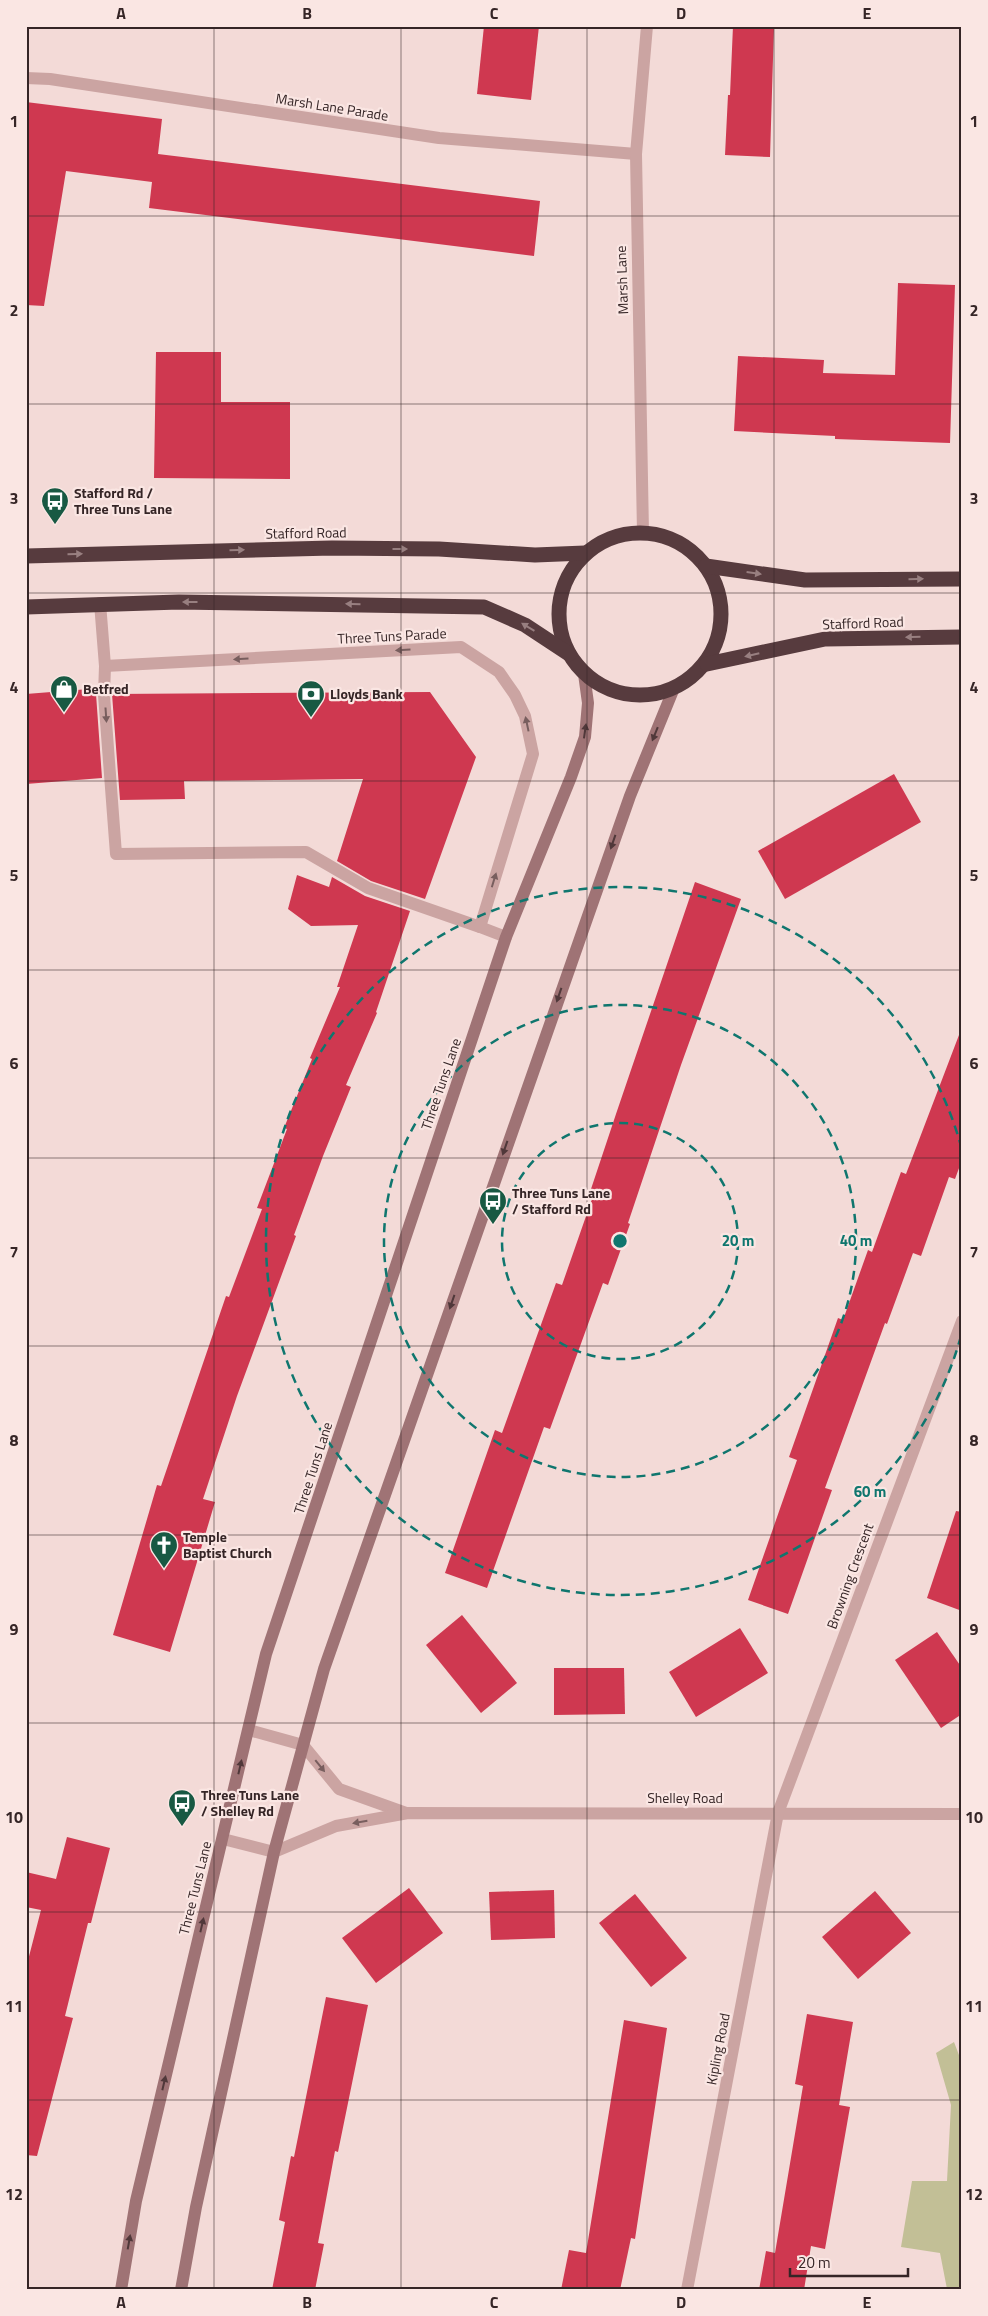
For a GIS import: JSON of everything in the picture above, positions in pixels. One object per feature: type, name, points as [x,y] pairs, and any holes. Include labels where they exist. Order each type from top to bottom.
[{"type":"highway","points":[[626,534],[643,534],[667,539],[685,547],[706,566],[718,592],[721,611],[716,647],[707,664],[694,677],[674,688],[653,694],[631,694],[606,688],[584,674],[569,654],[560,626],[558,600],[563,583],[585,553],[604,541],[626,534]]},
{"type":"highway","name":"Stafford Road","points":[[26,556],[332,548],[439,549],[535,555],[585,553]]},
{"type":"highway","points":[[706,566],[805,580],[962,578]]},
{"type":"highway","points":[[26,607],[100,603],[252,602],[484,606],[525,625],[569,654]]},
{"type":"highway","name":"Stafford Road","points":[[707,664],[825,638],[962,637]]},
{"type":"street","name":"Marsh Lane","points":[[643,534],[636,154],[647,26]]},
{"type":"street","name":"Marsh Lane Parade","points":[[26,78],[50,79],[439,138],[636,154]]},
{"type":"street","points":[[100,603],[105,666],[104,695],[116,854],[306,852],[368,888],[506,937]]},
{"type":"street","name":"Three Tuns Parade","points":[[105,666],[461,647],[498,672],[515,695],[525,716],[532,754],[480,927]]},
{"type":"street","name":"Three Tuns Lane","points":[[121,2290],[136,2201],[266,1654],[506,937],[571,777],[585,737],[588,703],[584,674]]},
{"type":"street","points":[[181,2290],[196,2207],[274,1852],[324,1669],[630,796],[674,688]]},
{"type":"street","name":"Browning Crescent","points":[[778,1813],[962,1322]]},
{"type":"street","points":[[249,1730],[303,1745]]},
{"type":"street","name":"Shelley Road","points":[[303,1745],[339,1789],[408,1813]]},
{"type":"street","name":"Shelley Road","points":[[274,1852],[336,1826],[408,1813],[962,1814]]},
{"type":"street","name":"Kipling Road","points":[[687,2290],[778,1813]]},
{"type":"street","points":[[222,1840],[274,1852]]},
{"type":"shaded area","points":[[954,2042],[962,2063],[962,2290],[947,2289],[940,2253],[901,2247],[912,2181],[947,2181],[951,2105],[936,2053]]},
{"type":"building","points":[[484,26],[539,26],[531,100],[477,94]]},
{"type":"building","points":[[733,26],[774,26],[770,157],[725,155]]},
{"type":"building","points":[[26,102],[162,119],[158,154],[540,201],[534,256],[149,208],[152,182],[66,171],[44,306],[26,305]]},
{"type":"building","points":[[898,283],[955,285],[950,443],[835,439],[835,436],[734,431],[738,356],[824,360],[823,373],[895,375]]},
{"type":"building","points":[[156,352],[221,352],[221,402],[290,402],[290,479],[154,478]]},
{"type":"building","points":[[89,689],[89,694],[96,694],[102,778],[26,784],[26,694]]},
{"type":"building","points":[[430,692],[476,757],[425,899],[371,881],[337,861],[363,779],[184,781],[185,799],[120,800],[112,694]]},
{"type":"building","points":[[894,774],[921,822],[785,899],[758,851]]},
{"type":"building","points":[[297,875],[329,887],[332,877],[365,896],[410,911],[377,1013],[346,1085],[351,1087],[294,1235],[296,1236],[237,1396],[203,1499],[215,1502],[170,1652],[113,1635],[157,1485],[161,1486],[226,1296],[229,1297],[262,1209],[257,1208],[287,1129],[284,1128],[312,1059],[310,1058],[340,987],[337,987],[358,925],[311,926],[288,909]]},
{"type":"building","points":[[695,882],[741,899],[681,1065],[628,1223],[630,1224],[608,1285],[603,1283],[550,1429],[544,1427],[487,1588],[445,1573],[495,1430],[502,1433],[556,1283],[562,1285],[592,1199],[588,1198]]},
{"type":"building","points":[[959,1035],[962,1036],[962,1160],[955,1179],[949,1177],[921,1256],[913,1253],[887,1324],[885,1323],[825,1488],[832,1490],[788,1614],[748,1600],[797,1460],[789,1457],[838,1318],[843,1320],[868,1250],[872,1252],[901,1172],[906,1174]]},
{"type":"building","points":[[956,1511],[962,1512],[962,1611],[927,1598]]},
{"type":"building","points":[[462,1615],[517,1683],[481,1713],[426,1645]]},
{"type":"building","points":[[740,1628],[768,1673],[696,1717],[669,1672]]},
{"type":"building","points":[[937,1632],[962,1668],[962,1714],[941,1728],[895,1660]]},
{"type":"building","points":[[554,1668],[624,1668],[625,1714],[554,1715]]},
{"type":"building","points":[[67,1837],[110,1848],[91,1923],[88,1923],[65,2016],[73,2018],[37,2156],[26,2155],[26,1968],[41,1910],[26,1907],[26,1872],[56,1879]]},
{"type":"building","points":[[409,1888],[443,1933],[376,1983],[342,1938]]},
{"type":"building","points":[[554,1890],[555,1938],[491,1940],[489,1892]]},
{"type":"building","points":[[875,1891],[911,1933],[858,1979],[822,1937]]},
{"type":"building","points":[[635,1894],[687,1958],[651,1987],[599,1923]]},
{"type":"building","points":[[326,1997],[368,2005],[338,2152],[335,2151],[318,2243],[324,2244],[315,2290],[272,2290],[285,2222],[279,2220],[291,2156],[294,2157]]},
{"type":"building","points":[[807,2014],[853,2022],[839,2105],[850,2107],[825,2249],[811,2246],[804,2290],[759,2290],[766,2251],[775,2253],[803,2086],[795,2084]]},
{"type":"building","points":[[624,2020],[667,2028],[635,2239],[631,2238],[620,2290],[561,2290],[569,2250],[586,2253]]},
{"type":"place","name":"Stafford Rd / Three Tuns Lane","points":[[55,525]]},
{"type":"place","name":"Betfred","points":[[64,713]]},
{"type":"place","name":"Lloyds Bank","points":[[311,718]]},
{"type":"place","name":"Three Tuns Lane / Stafford Rd","points":[[493,1225]]},
{"type":"place","name":"Temple Baptist Church","points":[[164,1569]]},
{"type":"place","name":"Three Tuns Lane / Shelley Rd","points":[[182,1827]]}]
